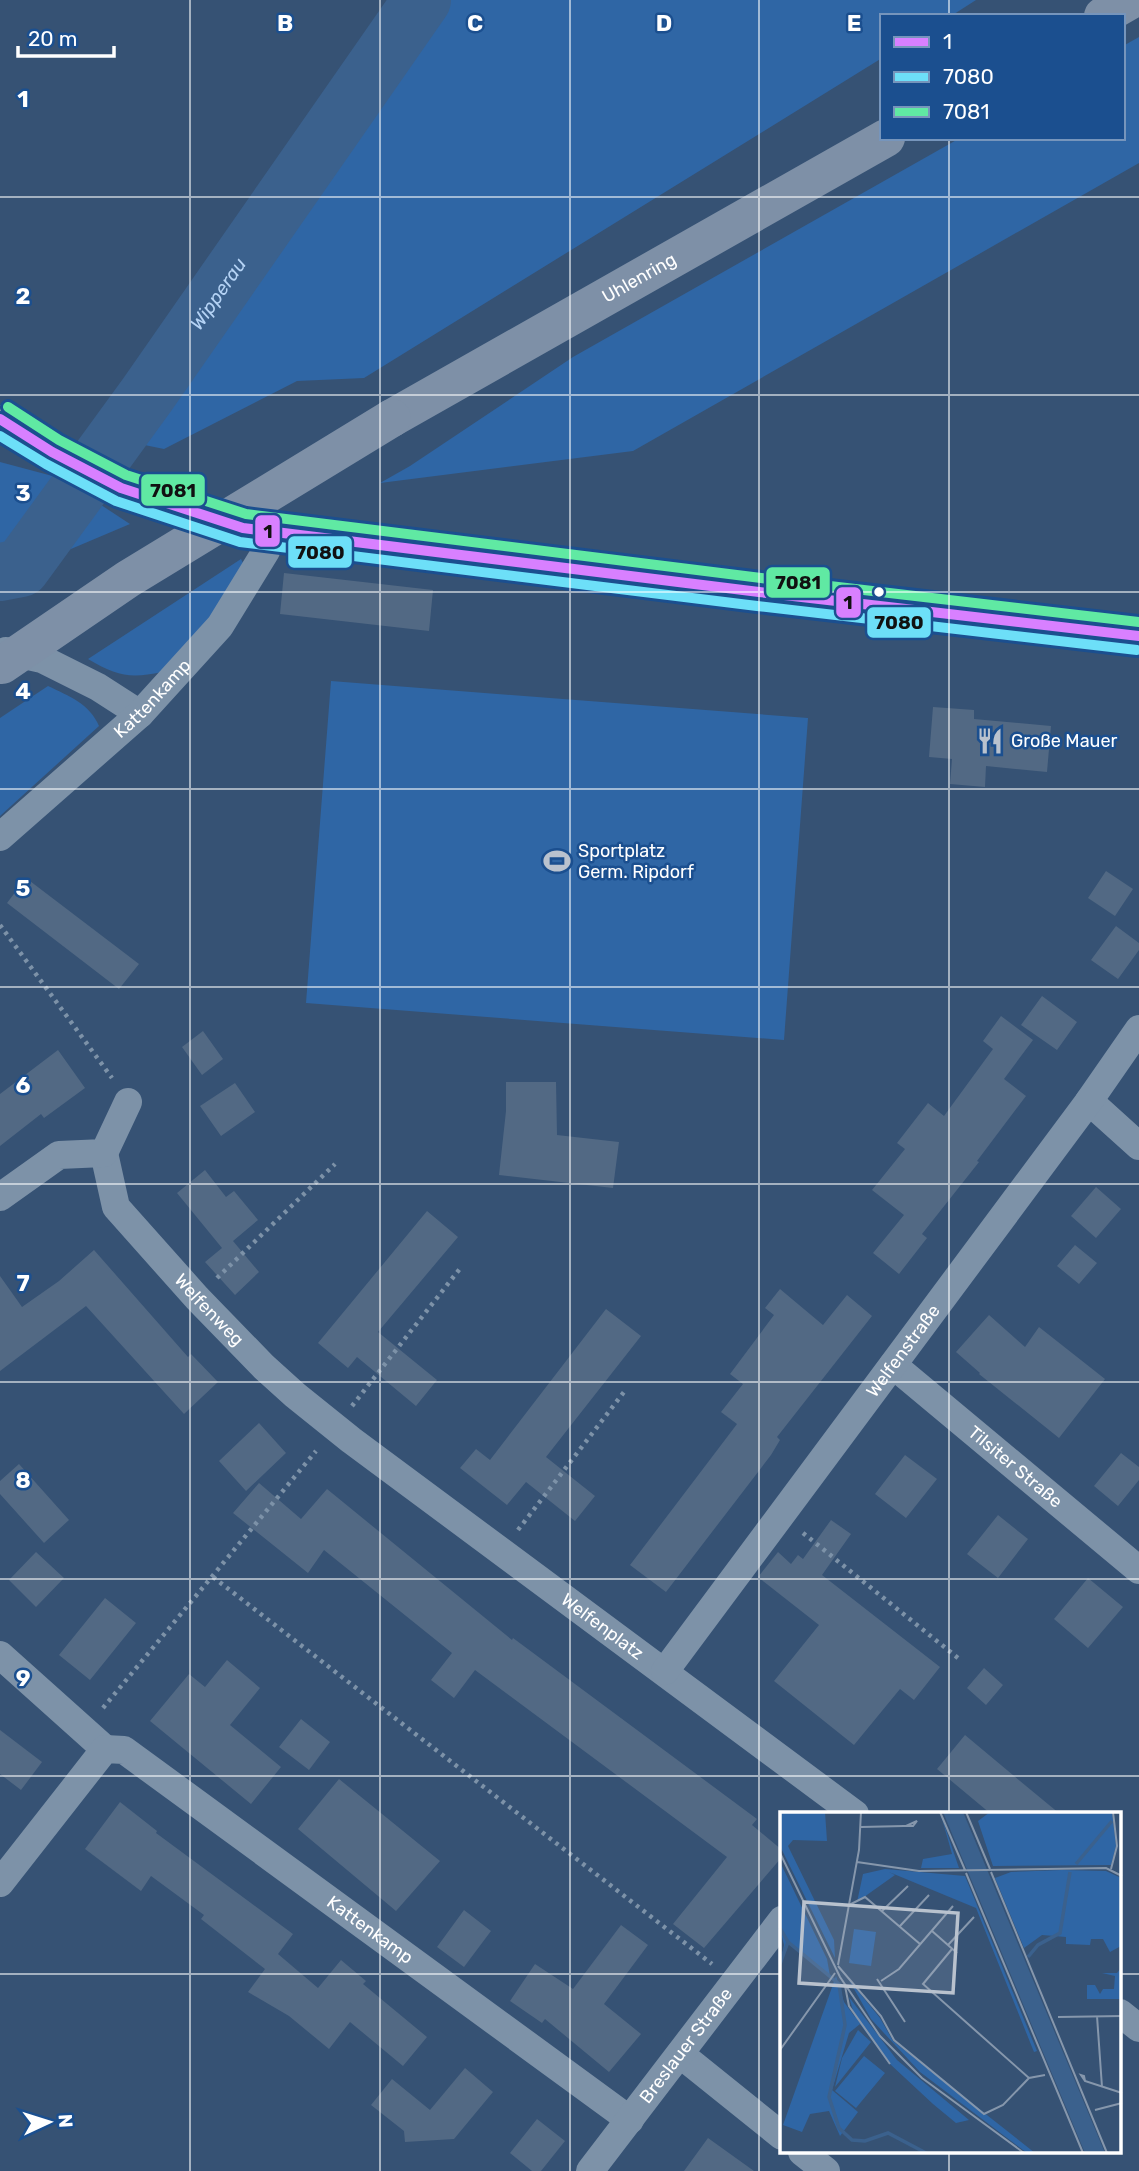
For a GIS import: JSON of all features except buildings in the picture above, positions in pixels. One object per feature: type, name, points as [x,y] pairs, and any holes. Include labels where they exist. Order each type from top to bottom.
[{"type":"highway","points":[[1106,14],[1131,0]]},
{"type":"highway","name":"Uhlenring","points":[[0,666],[128,579],[392,418],[882,140]]},
{"type":"street","points":[[0,419],[65,459],[121,488],[226,523],[272,532],[1139,636]]},
{"type":"street","name":"Kattenkamp","points":[[0,837],[140,714],[220,626],[265,551],[272,532]]},
{"type":"street","points":[[0,649],[42,659],[98,687],[140,714]]},
{"type":"street","name":"Welfenstraße","points":[[665,1671],[1139,1029]]},
{"type":"street","points":[[1088,1101],[1139,1146]]},
{"type":"street","points":[[0,1197],[59,1155],[104,1153],[128,1102]]},
{"type":"street","name":"Welfenweg","points":[[104,1153],[116,1207],[197,1298],[279,1381],[343,1434]]},
{"type":"street","name":"Tilsiter Straße","points":[[893,1365],[1139,1570]]},
{"type":"street","name":"Welfenplatz","points":[[343,1434],[852,1812]]},
{"type":"street","name":"Kattenkamp","points":[[0,1655],[95,1740],[124,1750],[630,2120]]},
{"type":"street","points":[[0,1883],[95,1740]]},
{"type":"street","name":"Breslauer Straße","points":[[590,2171],[780,1923]]},
{"type":"street","points":[[1122,2015],[1139,2028]]},
{"type":"street","points":[[680,2054],[780,2134]]},
{"type":"street","points":[[805,2154],[826,2171]]},
{"type":"path","points":[[0,925],[128,1102]]},
{"type":"path","points":[[197,1298],[335,1164]]},
{"type":"path","points":[[95,1740],[213,1577],[343,1434],[462,1266]]},
{"type":"path","points":[[501,1551],[624,1392]]},
{"type":"path","points":[[779,1514],[958,1658]]},
{"type":"path","points":[[213,1577],[735,1982]]},
{"type":"shaded area","points":[[433,0],[976,0],[954,14],[880,14],[880,59],[364,378],[297,381],[164,449],[125,441]]},
{"type":"shaded area","points":[[1139,37],[1139,163],[633,451],[380,483],[410,466],[573,357],[956,140],[1125,140],[1125,45]]},
{"type":"shaded area","points":[[0,462],[60,478],[130,524],[0,579]]},
{"type":"shaded area","points":[[241,559],[243,563],[211,618],[162,672],[124,674],[88,659]]},
{"type":"shaded area","name":"Sportplatz Germ. Ripdorf","points":[[331,681],[808,718],[784,1040],[306,1003]]},
{"type":"shaded area","points":[[48,686],[84,706],[99,726],[0,816],[0,718]]},
{"type":"waterway","name":"Wipperau","points":[[0,572],[21,568],[147,395],[422,0]]},
{"type":"transit line","name":"7081","points":[[8,407],[59,440],[126,475],[246,514],[1139,622]]},
{"type":"transit line","name":"1","points":[[0,419],[52,452],[121,488],[243,528],[1139,636]]},
{"type":"transit line","name":"7080","points":[[0,436],[116,501],[240,542],[1137,650]]},
{"type":"place","name":"Große Mauer","points":[[990,741]]},
{"type":"place","name":"Sportplatz Germ. Ripdorf","points":[[557,861]]}]
